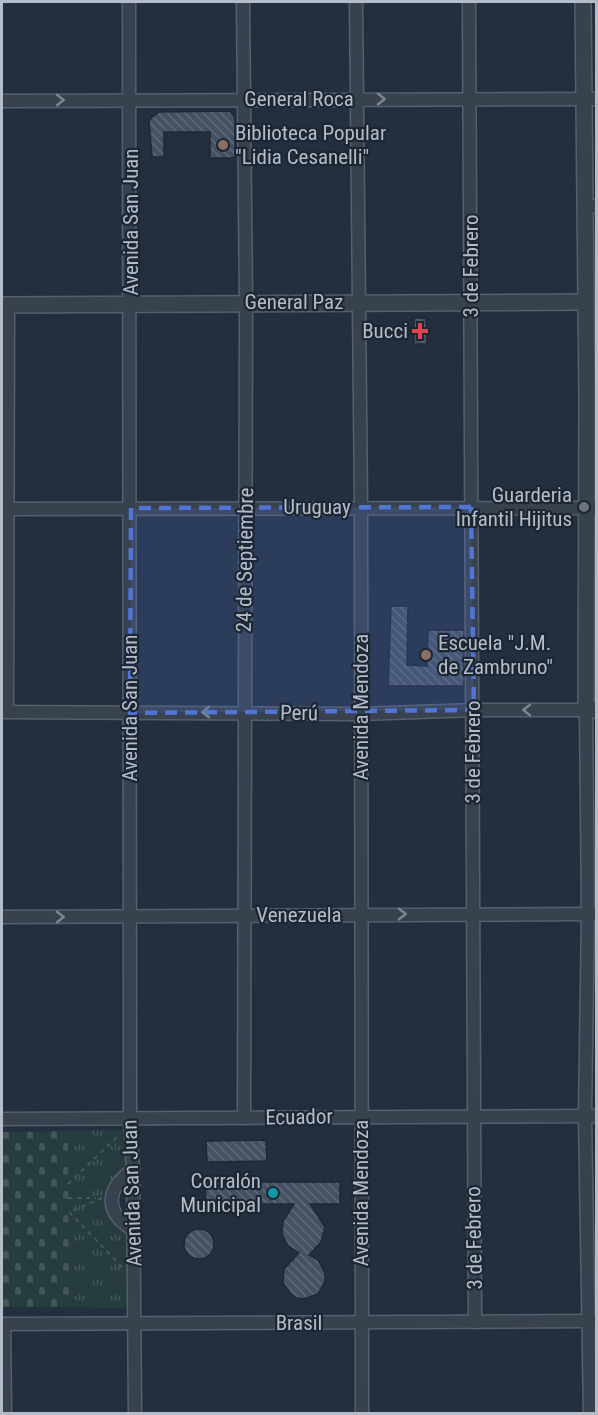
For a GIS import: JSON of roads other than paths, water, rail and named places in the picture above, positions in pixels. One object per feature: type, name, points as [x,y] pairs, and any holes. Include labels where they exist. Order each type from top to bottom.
[{"type":"street","name":"Avenida San Juan","points":[[129,2],[131,99],[130,1118],[133,1170],[135,1413]]},
{"type":"street","name":"24 de Septiembre","points":[[243,2],[246,302],[244,1118]]},
{"type":"street","name":"Avenida Mendoza","points":[[356,2],[362,506],[360,1116],[362,1413]]},
{"type":"street","name":"3 de Febrero","points":[[469,2],[474,710],[472,1114],[475,1322]]},
{"type":"street","points":[[583,2],[590,99],[590,206],[586,302],[592,399],[593,1321],[590,1413]]},
{"type":"street","name":"General Roca","points":[[2,100],[590,99]]},
{"type":"street","name":"General Paz","points":[[5,305],[586,302]]},
{"type":"street","points":[[4,712],[5,305]]},
{"type":"street","name":"Uruguay","points":[[5,509],[362,506],[591,508]]},
{"type":"street","name":"Perú","points":[[4,712],[244,711],[361,714],[474,710],[591,710]]},
{"type":"street","name":"Venezuela","points":[[2,917],[592,914]]},
{"type":"street","name":"Ecuador","points":[[2,1119],[472,1114],[591,1116]]},
{"type":"street","points":[[133,1170],[115,1185],[105,1198],[123,1223],[134,1230]]},
{"type":"street","name":"Brasil","points":[[3,1324],[593,1321]]},
{"type":"street","points":[[3,1324],[5,1413]]},
{"type":"place","name":"Biblioteca Popular \"Lidia Cesanelli\"","points":[[223,145]]},
{"type":"place","name":"Bucci","points":[[420,331]]},
{"type":"place","name":"Guarderia Infantil Hijitus","points":[[584,507]]},
{"type":"place","name":"Escuela \"J.M. de Zambruno\"","points":[[426,655]]},
{"type":"place","name":"Corralón Municipal","points":[[273,1193]]}]
